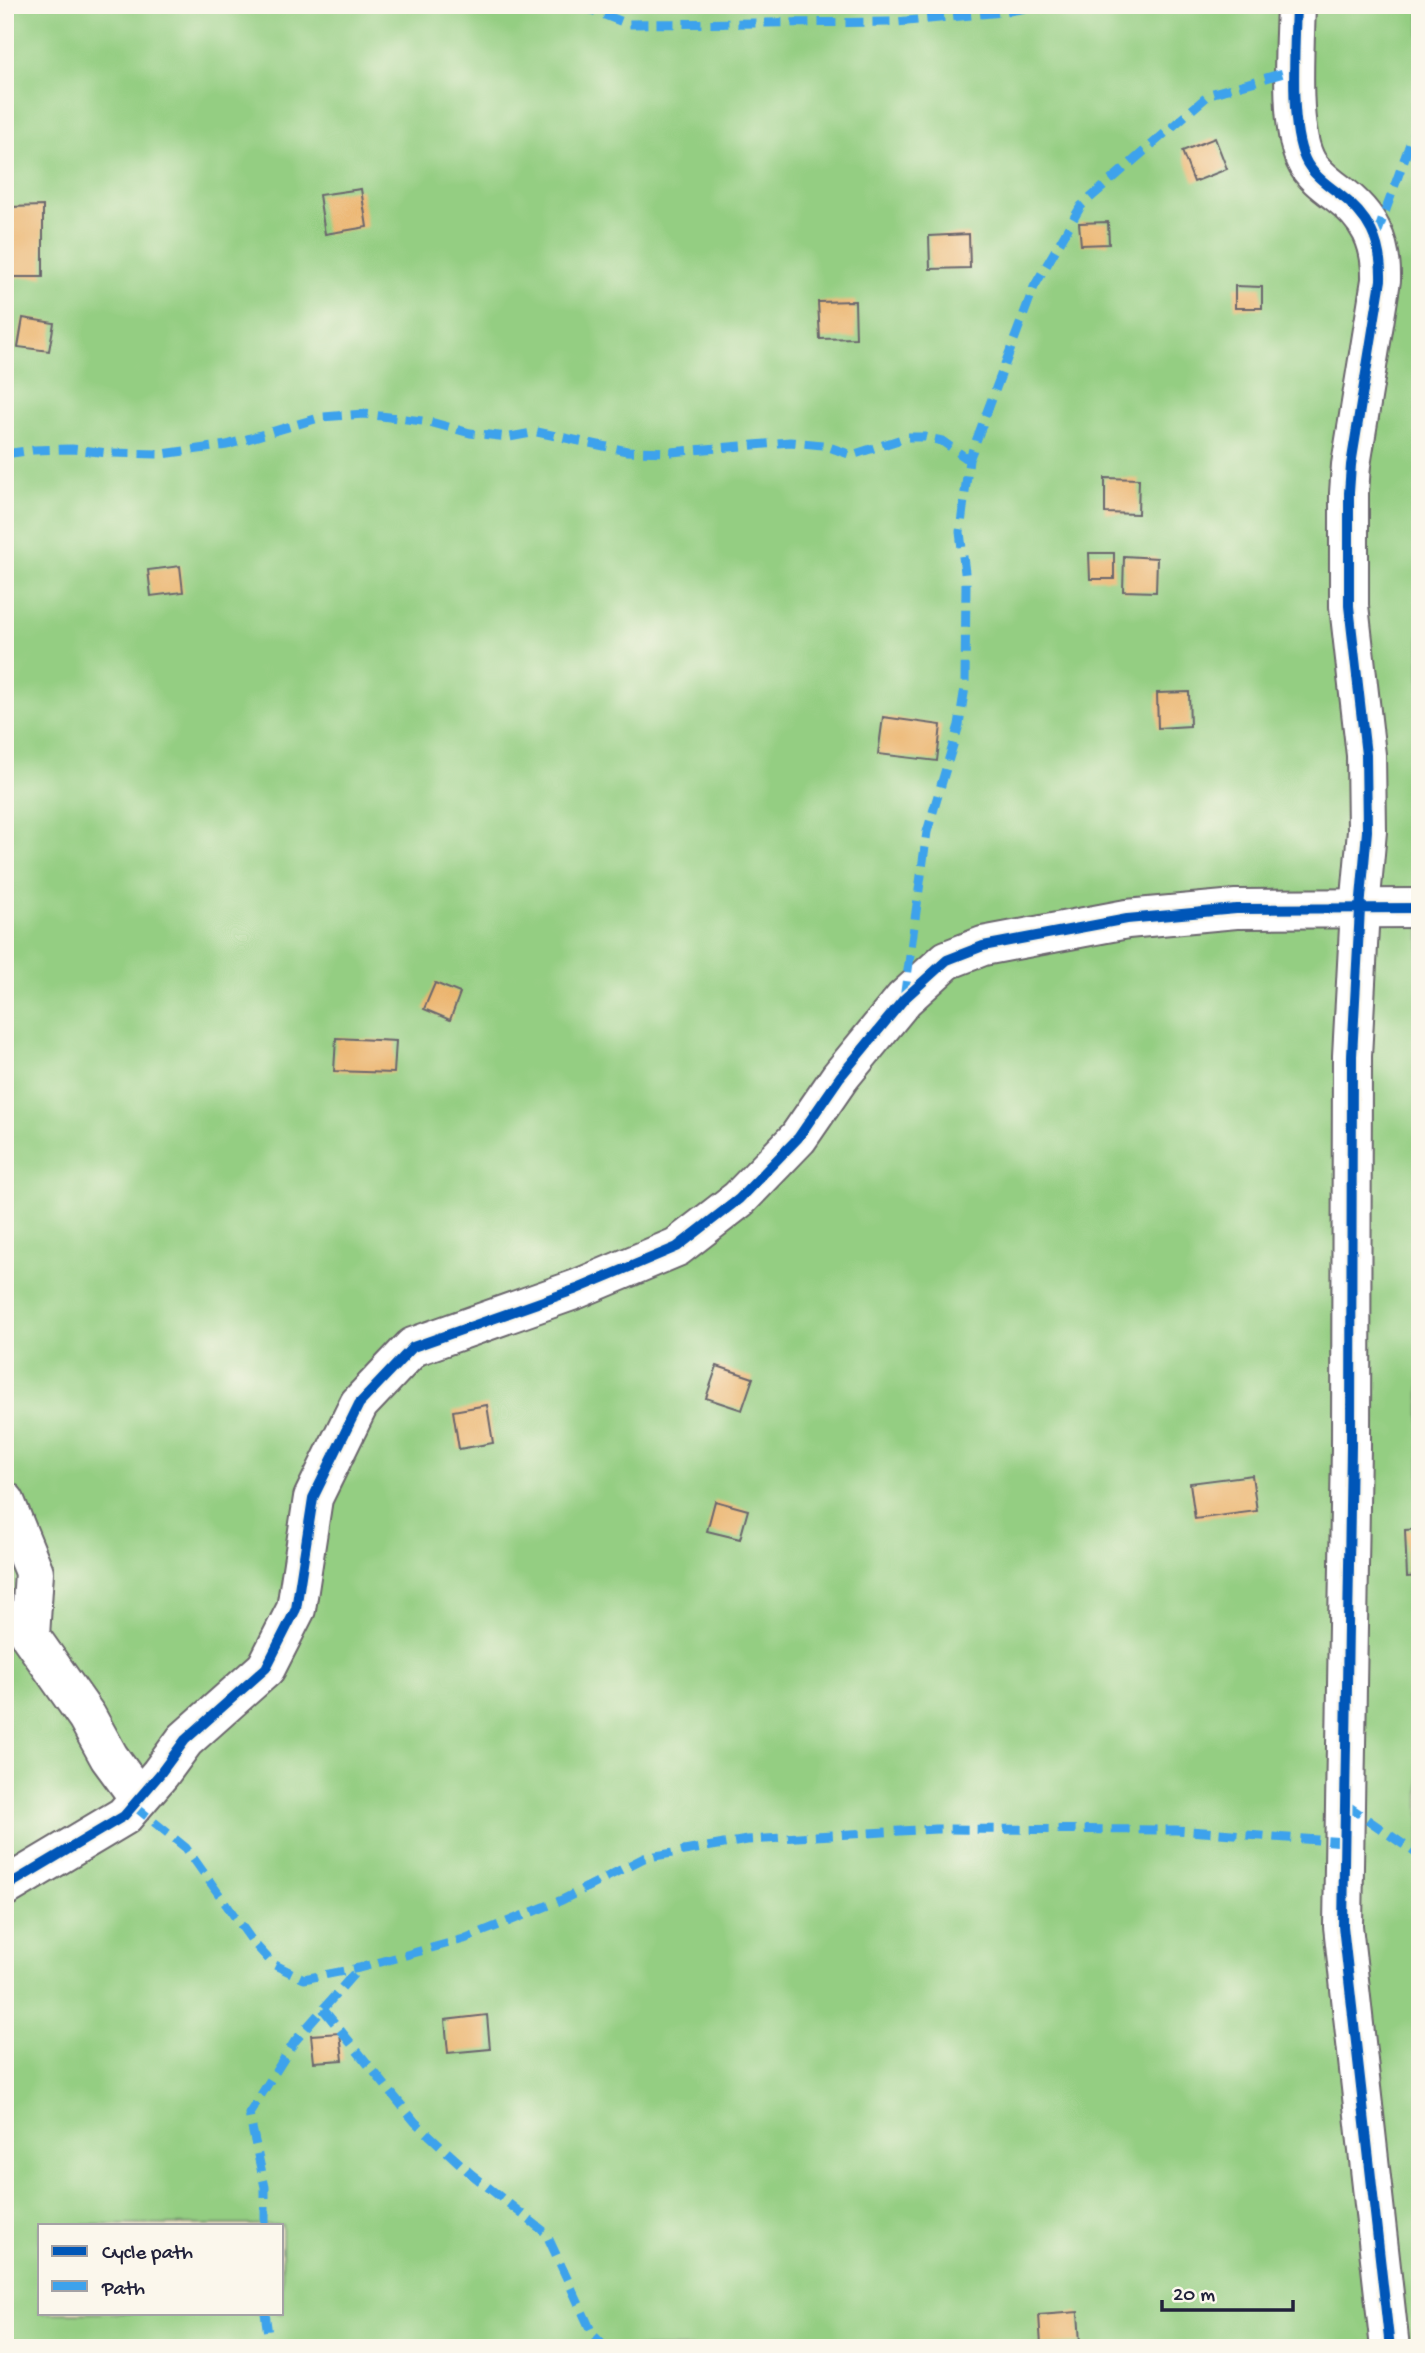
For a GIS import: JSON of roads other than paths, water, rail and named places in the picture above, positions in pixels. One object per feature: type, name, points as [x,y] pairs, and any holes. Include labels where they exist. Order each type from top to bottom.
[{"type":"street","points":[[1296,5],[1297,131],[1303,157],[1323,181],[1361,216],[1376,237],[1381,261],[1381,280],[1351,465],[1349,493],[1349,606],[1366,755],[1367,831],[1360,909],[1353,1056],[1351,1446],[1343,1926],[1390,2348]]},
{"type":"street","points":[[5,1886],[124,1816],[185,1740],[266,1668],[296,1609],[313,1498],[359,1404],[413,1347],[577,1289],[677,1247],[739,1199],[798,1138],[840,1077],[904,999],[947,960],[983,946],[1127,919],[1236,909],[1420,908]]},
{"type":"street","points":[[5,1501],[34,1572],[30,1636],[139,1798]]}]
